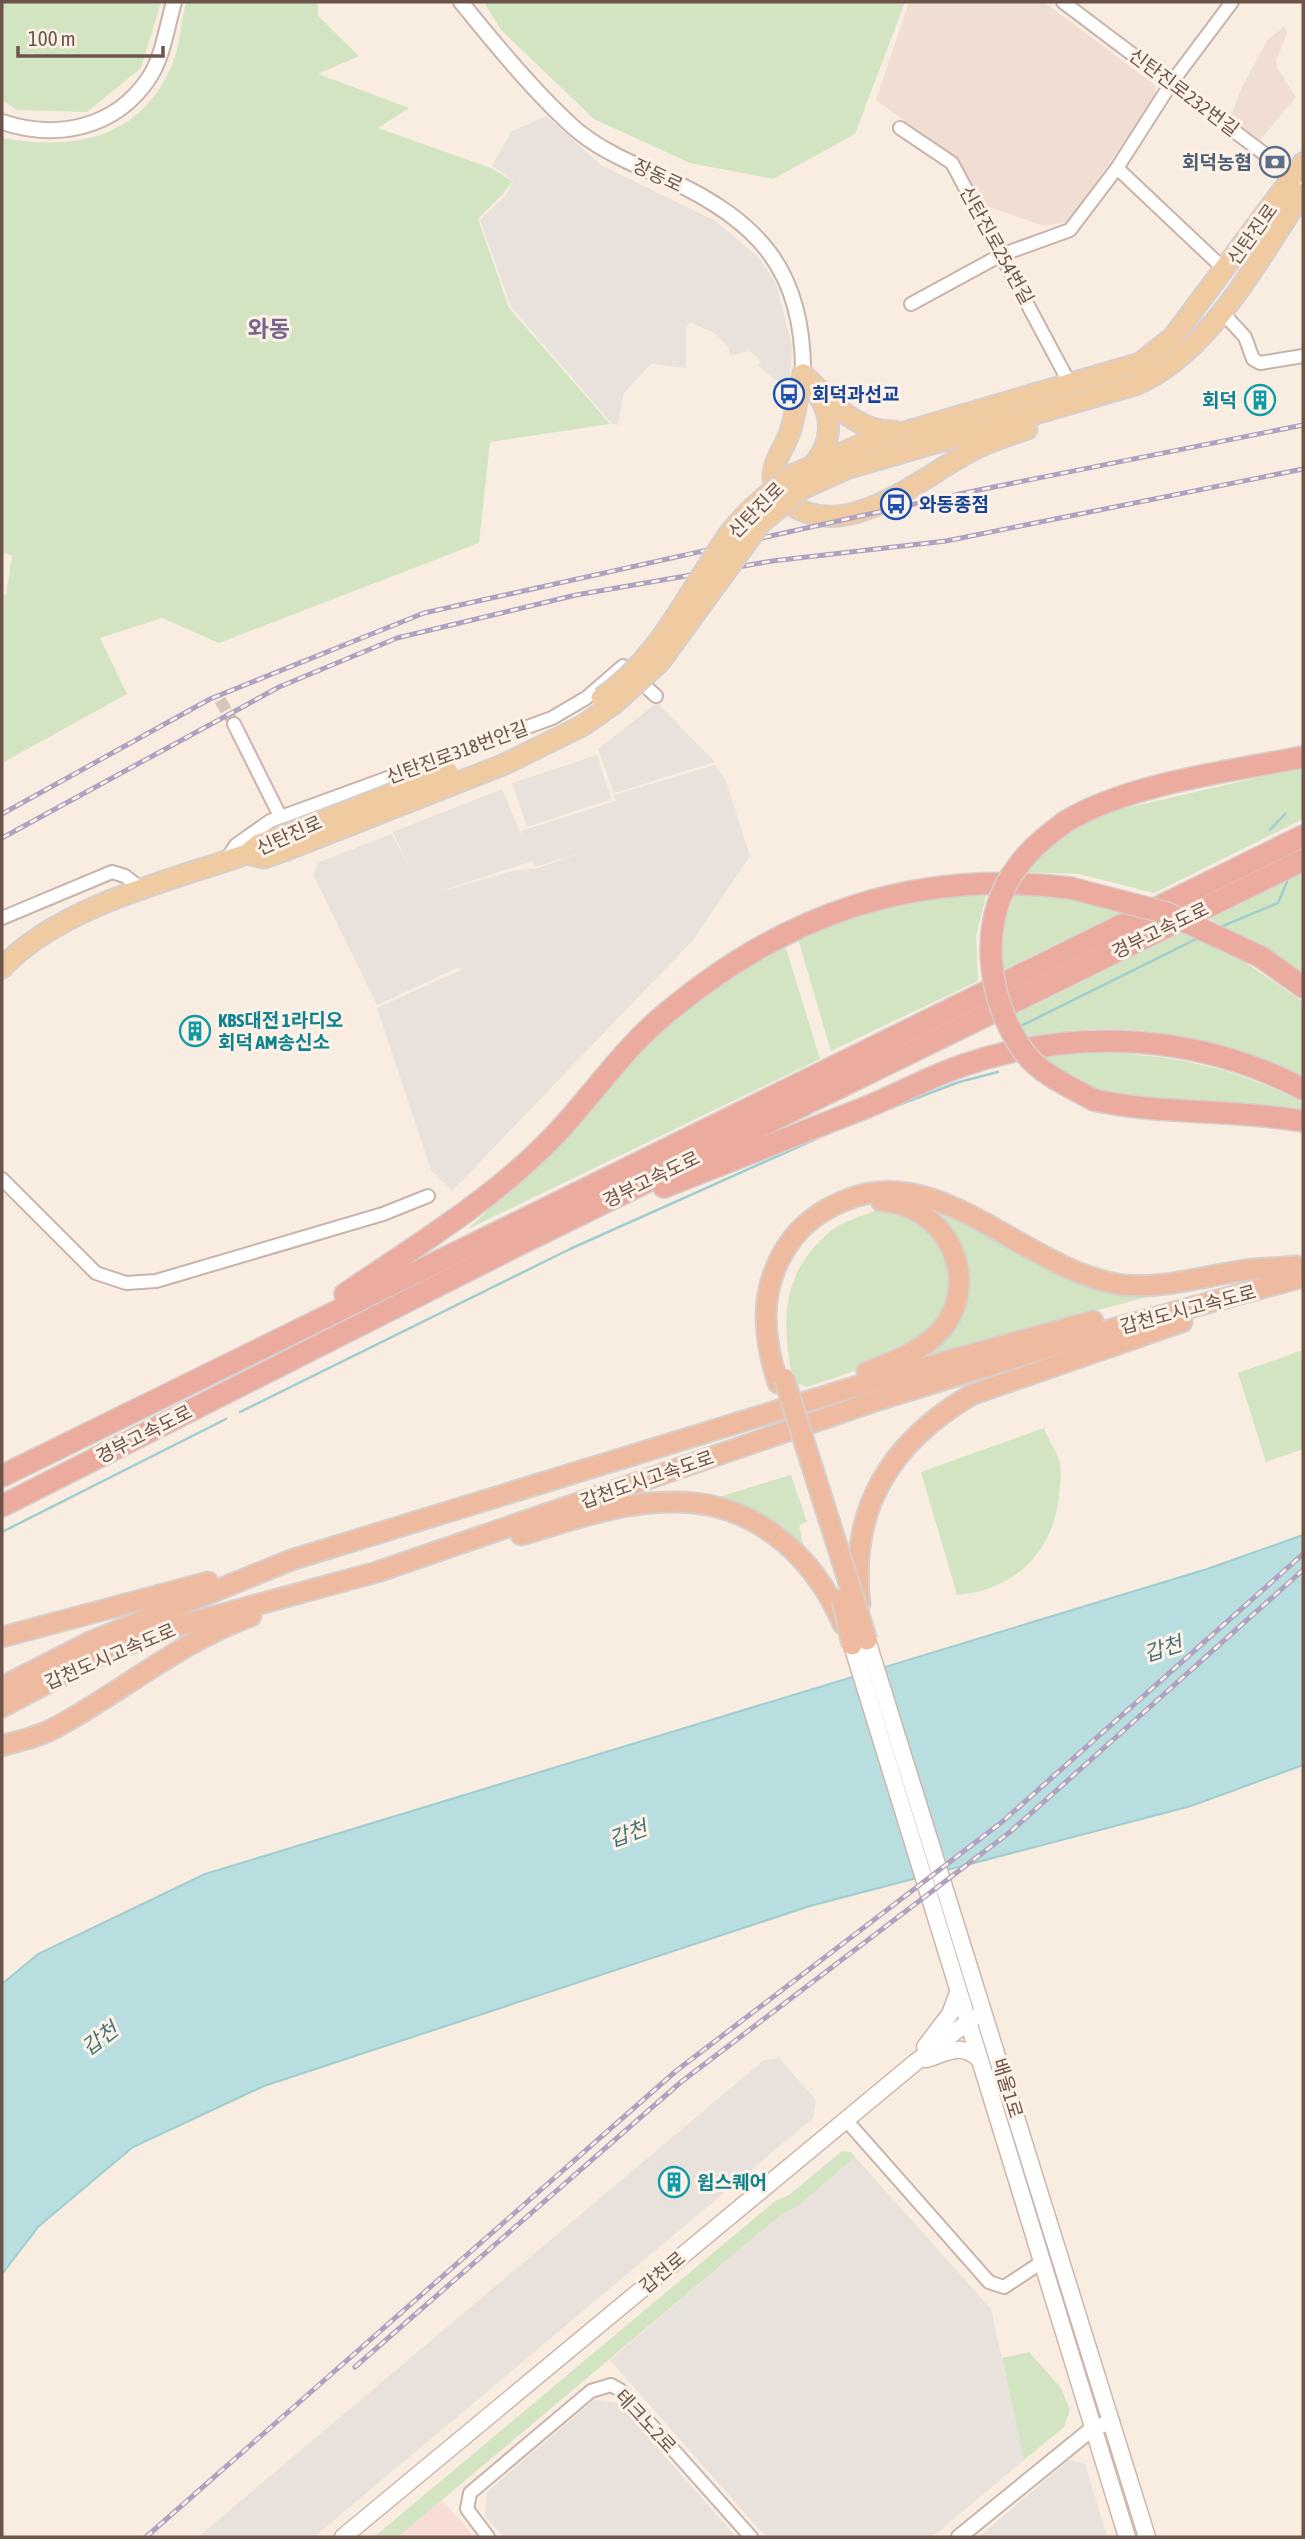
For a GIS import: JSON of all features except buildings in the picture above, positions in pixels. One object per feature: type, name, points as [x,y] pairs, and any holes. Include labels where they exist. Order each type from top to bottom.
[{"type":"highway","points":[[1303,757],[1128,796],[1087,808],[1065,822],[1031,851],[1017,868],[1003,894],[994,923],[992,984],[1003,1015],[1024,1053],[1053,1077],[1094,1100],[1133,1109],[1232,1111],[1303,1121]]},
{"type":"highway","name":"경부고속도로","points":[[2,1476],[1303,836]]},
{"type":"highway","name":"경부고속도로","points":[[2,1506],[523,1243],[1303,860]]},
{"type":"highway","points":[[279,1338],[470,1209],[551,1138],[662,1017],[734,963],[769,942],[852,904],[912,889],[1022,881],[1070,888],[1167,913],[1261,957],[1303,987]]},
{"type":"highway","points":[[523,1243],[999,1053],[1050,1044],[1112,1039],[1168,1043],[1234,1059],[1303,1089]]},
{"type":"highway","points":[[859,1642],[781,1380],[764,1332],[766,1296],[778,1261],[800,1229],[813,1218],[841,1202],[877,1191],[898,1190],[937,1199],[1070,1271],[1122,1284],[1162,1284],[1242,1270],[1302,1272]]},
{"type":"highway","points":[[690,1439],[888,1364],[922,1347],[940,1330],[952,1313],[958,1293],[958,1268],[951,1245],[928,1216],[894,1202],[860,1204],[832,1216],[796,1248],[781,1277],[774,1310],[781,1380]]},
{"type":"highway","points":[[859,1642],[858,1555],[866,1511],[886,1472],[905,1446],[942,1412],[971,1395],[1302,1272]]},
{"type":"highway","name":"갑천도시고속도로","points":[[2,1687],[90,1642],[290,1560],[864,1384],[1302,1272]]},
{"type":"highway","name":"갑천도시고속도로","points":[[2,1706],[98,1656],[175,1627],[251,1604],[377,1572],[873,1402],[1302,1272]]},
{"type":"highway","points":[[377,1572],[439,1559],[619,1508],[673,1502],[735,1513],[783,1540],[802,1557],[822,1583],[859,1642]]},
{"type":"highway","points":[[2,1637],[290,1560]]},
{"type":"highway","points":[[2,1746],[51,1730],[211,1631],[325,1587]]},
{"type":"main road","name":"신탄진로","points":[[2,968],[44,935],[81,914],[247,854],[264,858],[278,831],[505,764],[582,726],[615,704],[666,654],[761,523],[815,463],[906,430],[1140,363],[1159,351],[1301,179]]},
{"type":"main road","name":"신탄진로","points":[[797,482],[1135,385],[1163,372],[1181,357],[1221,311],[1301,179]]},
{"type":"main road","points":[[803,374],[790,433],[775,464],[774,486],[785,501],[798,509],[838,517],[887,501],[977,448],[1105,402],[1135,385]]},
{"type":"main road","points":[[803,374],[854,420],[887,432],[906,430]]},
{"type":"main road","points":[[803,374],[826,406],[829,418],[827,445],[815,463]]},
{"type":"main road","name":"배울1로","points":[[859,1642],[970,1962],[1147,2537]]},
{"type":"main road","name":"배울1로","points":[[859,1642],[958,1993],[1127,2537]]},
{"type":"main road","points":[[917,2061],[950,2014],[958,1993]]},
{"type":"main road","name":"갑천로","points":[[343,2537],[917,2061],[967,2021],[985,2014]]},
{"type":"main road","points":[[917,2061],[955,2048],[968,2049],[978,2058]]},
{"type":"street","points":[[2,122],[26,130],[48,132],[92,124],[115,113],[150,77],[163,44],[174,2]]},
{"type":"street","name":"장동로","points":[[461,2],[580,132],[614,154],[719,205],[758,240],[778,264],[792,292],[801,330],[803,374]]},
{"type":"street","name":"신탄진로232번길","points":[[1063,2],[1301,179]]},
{"type":"street","points":[[911,304],[1001,255],[1070,230],[1117,168],[1172,82],[1232,2]]},
{"type":"street","name":"신탄진로254번길","points":[[900,128],[952,163],[1070,384]]},
{"type":"street","points":[[1117,168],[1226,270]]},
{"type":"street","points":[[1221,311],[1245,337],[1253,359],[1260,363],[1303,356]]},
{"type":"street","name":"신탄진로318번안길","points":[[225,862],[236,845],[278,831],[552,718],[586,698],[623,666],[656,696]]},
{"type":"street","points":[[234,724],[278,831]]},
{"type":"street","points":[[2,918],[112,872],[125,876],[143,890]]},
{"type":"street","points":[[2,1178],[96,1273],[126,1283],[156,1281],[383,1214],[428,1196]]},
{"type":"street","points":[[846,2120],[989,2283],[1004,2287],[1042,2262]]},
{"type":"street","name":"테크노2로","points":[[488,2537],[467,2509],[470,2493],[601,2385],[611,2385],[620,2390],[751,2537]]},
{"type":"street","points":[[959,2537],[1093,2428],[1112,2422]]},
{"type":"shaded area","points":[[909,2],[1044,2],[1155,85],[1156,96],[1069,221],[1044,226],[989,207],[986,213],[961,165],[953,156],[876,100]]},
{"type":"shaded area","points":[[1284,27],[1287,33],[1276,61],[1277,68],[1296,97],[1260,140],[1230,118],[1242,87],[1268,39]]},
{"type":"shaded area","points":[[546,116],[601,165],[717,222],[760,259],[776,284],[792,346],[789,391],[758,366],[761,361],[750,351],[730,355],[728,346],[713,332],[689,322],[686,329],[686,368],[651,364],[624,393],[618,425],[612,424],[511,307],[480,220],[506,195],[513,181],[492,166],[511,132]]},
{"type":"shaded area","points":[[657,703],[715,762],[614,793],[598,749]]},
{"type":"shaded area","points":[[597,755],[611,799],[527,827],[512,783]]},
{"type":"shaded area","points":[[715,765],[725,779],[750,856],[694,939],[452,1191],[431,1170],[377,1008],[461,970],[459,967],[377,1005],[314,876],[317,863],[392,834],[411,870],[393,832],[502,789],[526,846],[521,831],[616,801],[614,795]],"holes":[[[589,850],[535,869],[516,870],[435,893],[532,861],[535,867]]]},
{"type":"shaded area","points":[[779,2058],[816,2100],[813,2118],[314,2537],[198,2537],[764,2060]]},
{"type":"shaded area","points":[[855,2157],[991,2309],[1024,2460],[932,2537],[766,2537],[610,2360],[783,2213],[798,2205]]},
{"type":"shaded area","points":[[594,2400],[618,2403],[736,2537],[504,2537],[485,2516],[487,2492]]},
{"type":"shaded area","points":[[1069,2460],[1085,2464],[1107,2537],[979,2537]]},
{"type":"shaded area","points":[[442,2500],[475,2537],[398,2537]]},
{"type":"green space","points":[[2,2],[161,2],[141,68],[87,112],[17,110],[2,100]]},
{"type":"green space","points":[[186,2],[318,2],[318,16],[359,56],[318,74],[409,108],[378,128],[491,168],[512,181],[478,219],[509,308],[610,424],[490,442],[479,543],[219,643],[162,618],[100,638],[127,694],[2,763],[2,594],[6,595],[12,556],[2,552],[2,138],[29,142],[79,140],[124,124],[159,90],[172,65]]},
{"type":"green space","points":[[484,2],[905,2],[855,134],[773,179],[690,163],[594,119],[501,30]]},
{"type":"green space","points":[[1303,767],[1303,819],[1154,893],[1079,874],[1026,872],[1053,841],[1100,814]]},
{"type":"green space","points":[[1303,873],[1303,978],[1274,956],[1210,919]]},
{"type":"green space","points":[[987,892],[976,936],[978,981],[831,1051],[798,939],[872,908],[943,894]]},
{"type":"green space","points":[[1011,892],[1069,895],[1126,910],[998,972],[998,944]]},
{"type":"green space","points":[[1185,931],[1243,961],[1303,1002],[1303,1080],[1229,1049],[1177,1036],[1124,1029],[1097,1029],[1022,1038],[1008,1018]]},
{"type":"green space","points":[[785,945],[820,1059],[468,1229],[573,1129],[667,1024],[710,988]]},
{"type":"green space","points":[[1098,1052],[1179,1060],[1228,1072],[1303,1102],[1303,1115],[1119,1096],[1076,1082],[1038,1056]]},
{"type":"green space","points":[[902,1197],[935,1206],[985,1231],[1050,1271],[1118,1290],[1170,1291],[910,1360],[942,1333],[959,1269]]},
{"type":"green space","points":[[877,1210],[910,1213],[938,1232],[954,1261],[952,1297],[938,1327],[884,1361],[807,1387],[793,1382],[786,1318],[788,1299],[802,1263],[832,1230]]},
{"type":"green space","points":[[1303,1350],[1303,1449],[1266,1462],[1238,1373]]},
{"type":"green space","points":[[1044,1428],[1059,1459],[1061,1471],[1059,1495],[1049,1534],[1039,1551],[1013,1577],[996,1586],[957,1595],[921,1472]]},
{"type":"green space","points":[[791,1475],[807,1522],[799,1525],[805,1552],[712,1499]]},
{"type":"green space","points":[[842,2151],[851,2152],[855,2157],[798,2206],[783,2213],[398,2537],[374,2537],[775,2201],[789,2195]]},
{"type":"green space","points":[[1029,2352],[1061,2388],[1070,2410],[1064,2427],[1024,2460],[1002,2358]]},
{"type":"water","name":"갑천","points":[[1303,1535],[1303,1765],[1191,1806],[810,1906],[264,2086],[133,2147],[39,2226],[2,2274],[2,1984],[38,1954],[205,1874],[1207,1569]]},
{"type":"waterway","points":[[1270,830],[1285,814]]},
{"type":"waterway","points":[[1218,928],[1278,903],[1287,882]]},
{"type":"waterway","points":[[1019,1027],[1200,937]]},
{"type":"waterway","points":[[888,1109],[959,1082],[998,1072]]},
{"type":"waterway","points":[[240,1412],[570,1249],[818,1138]]},
{"type":"waterway","points":[[2,1532],[226,1419]]},
{"type":"tunnel","points":[[220,700],[234,724]]},
{"type":"railway","points":[[2,814],[210,699],[424,613],[964,493],[1303,425]]},
{"type":"railway","points":[[2,838],[279,687],[397,638],[576,595],[772,561],[946,541],[1303,469]]},
{"type":"railway","points":[[146,2537],[676,2071],[1002,1822],[1303,1554]]},
{"type":"railway","points":[[355,2367],[681,2082],[1010,1832],[1303,1570]]},
{"type":"place","name":"회덕농협","points":[[1275,162]]},
{"type":"place","name":"회덕과선교","points":[[789,394]]},
{"type":"place","name":"회덕","points":[[1260,400]]},
{"type":"place","name":"와동종점","points":[[896,504]]},
{"type":"place","name":"KBS대전 1라디오 회덕 AM송신소","points":[[195,1031]]},
{"type":"place","name":"윕스퀘어","points":[[674,2182]]},
{"type":"district","name":"와동","points":[[269,329]]}]
